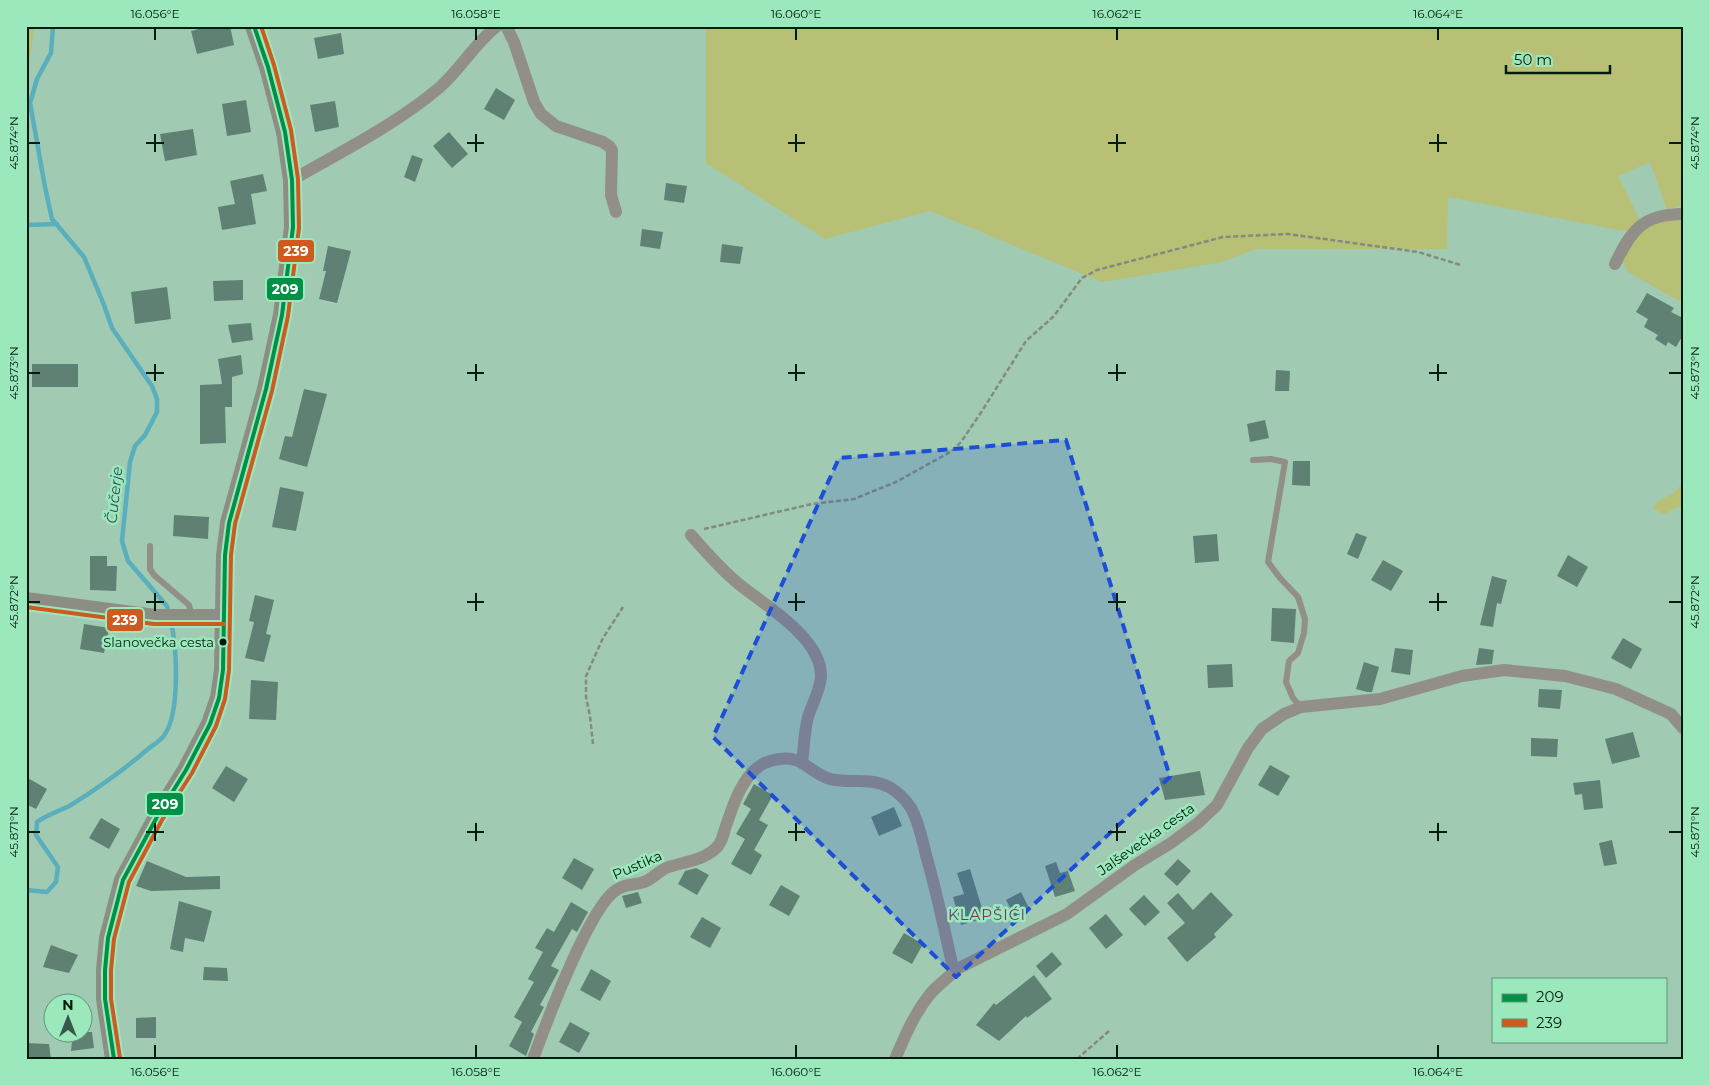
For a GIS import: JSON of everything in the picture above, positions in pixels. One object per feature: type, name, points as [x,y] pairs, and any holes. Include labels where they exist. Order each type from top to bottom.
[{"type":"street","points":[[114,1059],[105,998],[108,938],[123,880],[157,817],[186,770],[210,724],[219,698],[223,670],[226,555],[229,523],[266,389],[282,315],[293,227],[292,180],[284,132],[268,67],[254,26]]},
{"type":"street","points":[[292,180],[406,113],[424,100],[442,86],[483,37],[497,26]]},
{"type":"street","points":[[506,26],[514,42],[534,102],[541,114],[556,126],[603,142],[612,150],[611,195],[616,212]]},
{"type":"street","points":[[1615,264],[1627,240],[1645,222],[1664,215],[1683,214]]},
{"type":"street","points":[[691,535],[718,566],[770,607],[800,635],[818,660],[821,678],[806,726],[802,763]]},
{"type":"street","points":[[26,601],[161,618],[224,618]]},
{"type":"street","name":"Jalševečka cesta","points":[[895,1059],[917,1013],[931,993],[954,972],[1066,914],[1198,823],[1217,804],[1248,748],[1262,729],[1284,714],[1301,707],[1380,699],[1462,676],[1504,670],[1565,676],[1616,689],[1671,714],[1683,728]]},
{"type":"street","name":"Pustika","points":[[533,1059],[555,1001],[606,899],[619,888],[648,880],[667,868],[711,852],[718,847],[746,780],[756,769],[770,761],[791,758],[829,778],[875,781],[888,786],[905,800],[918,824],[935,886],[954,972]]},
{"type":"lane","points":[[1253,460],[1271,459],[1285,462],[1268,562],[1298,597],[1305,619],[1304,632],[1298,653],[1290,661],[1286,682],[1293,698],[1301,707]]},
{"type":"lane","points":[[150,546],[150,569],[154,575],[189,606],[188,618]]},
{"type":"path","points":[[691,535],[702,530],[812,504],[854,499],[896,482],[952,451],[961,442],[982,411],[1026,341],[1054,316],[1082,278],[1098,270],[1223,237],[1288,234],[1418,252],[1461,265]]},
{"type":"path","points":[[593,744],[586,697],[586,676],[603,638],[623,607]]},
{"type":"path","points":[[1077,1059],[1109,1031]]},
{"type":"highlighted area","points":[[1066,440],[1170,777],[956,977],[713,737],[839,458]]},
{"type":"green space","points":[[26,26],[34,26],[31,53],[26,68]]},
{"type":"green space","points":[[706,26],[1683,26],[1683,205],[1667,210],[1650,162],[1618,176],[1639,218],[1629,232],[1448,197],[1447,249],[1256,249],[1222,262],[1102,282],[930,211],[825,239],[706,163]]},
{"type":"green space","points":[[1683,217],[1683,297],[1679,301],[1628,272],[1622,259],[1624,252],[1649,223]]},
{"type":"green space","points":[[1683,482],[1683,506],[1675,508],[1664,515],[1653,508],[1658,501],[1675,492]]},
{"type":"building","points":[[210,26],[230,26],[234,45],[197,54],[191,31]]},
{"type":"building","points":[[341,33],[344,54],[318,59],[314,38]]},
{"type":"building","points":[[496,88],[515,100],[504,120],[484,109]]},
{"type":"building","points":[[246,100],[251,132],[227,136],[222,104]]},
{"type":"building","points":[[335,101],[339,127],[315,132],[310,105]]},
{"type":"building","points":[[193,129],[197,155],[165,161],[160,134]]},
{"type":"building","points":[[449,132],[468,154],[452,168],[433,146]]},
{"type":"building","points":[[412,155],[423,159],[415,182],[404,177]]},
{"type":"building","points":[[263,174],[267,191],[251,194],[256,224],[222,230],[218,207],[235,204],[230,181]]},
{"type":"building","points":[[666,183],[687,186],[684,203],[664,200]]},
{"type":"building","points":[[642,229],[663,232],[660,249],[640,246]]},
{"type":"building","points":[[722,244],[743,247],[740,264],[720,262]]},
{"type":"building","points":[[328,246],[351,251],[337,303],[319,299],[326,271],[323,271]]},
{"type":"building","points":[[243,280],[243,300],[214,301],[213,281]]},
{"type":"building","points":[[167,287],[171,319],[135,324],[131,292]]},
{"type":"building","points":[[1647,293],[1674,308],[1671,312],[1683,318],[1683,335],[1676,347],[1668,342],[1666,346],[1655,339],[1658,335],[1644,327],[1648,319],[1636,312]]},
{"type":"building","points":[[251,323],[253,340],[232,343],[228,325]]},
{"type":"building","points":[[241,355],[243,374],[232,377],[232,407],[225,407],[226,443],[200,444],[200,385],[222,384],[218,359]]},
{"type":"building","points":[[32,364],[78,364],[78,387],[32,387]]},
{"type":"building","points":[[1276,370],[1290,371],[1289,391],[1275,391]]},
{"type":"building","points":[[304,389],[327,394],[307,467],[279,459],[285,436],[292,437]]},
{"type":"building","points":[[1265,420],[1269,438],[1250,442],[1247,424]]},
{"type":"building","points":[[1293,461],[1310,461],[1310,486],[1292,485]]},
{"type":"building","points":[[280,487],[304,492],[296,531],[272,527]]},
{"type":"building","points":[[174,515],[209,517],[208,539],[173,536]]},
{"type":"building","points":[[1356,533],[1367,537],[1358,559],[1347,554]]},
{"type":"building","points":[[1217,534],[1219,561],[1195,563],[1193,536]]},
{"type":"building","points":[[1568,555],[1588,567],[1577,587],[1557,576]]},
{"type":"building","points":[[90,556],[107,556],[107,566],[117,566],[116,591],[90,590]]},
{"type":"building","points":[[1383,560],[1403,571],[1391,591],[1371,580]]},
{"type":"building","points":[[1492,576],[1507,580],[1501,604],[1497,603],[1493,627],[1480,625]]},
{"type":"building","points":[[255,595],[274,600],[266,634],[271,635],[264,662],[245,658],[254,622],[249,621]]},
{"type":"building","points":[[1272,608],[1296,609],[1294,643],[1271,641]]},
{"type":"building","points":[[84,624],[109,628],[104,653],[80,649]]},
{"type":"building","points":[[1623,638],[1642,649],[1631,669],[1611,658]]},
{"type":"building","points":[[1395,648],[1413,650],[1410,675],[1391,672]]},
{"type":"building","points":[[1479,648],[1494,650],[1492,664],[1476,665]]},
{"type":"building","points":[[1364,662],[1379,667],[1372,692],[1356,689]]},
{"type":"building","points":[[1232,664],[1233,687],[1208,688],[1207,665]]},
{"type":"building","points":[[251,680],[278,682],[276,720],[249,719]]},
{"type":"building","points":[[1539,689],[1562,690],[1560,709],[1538,707]]},
{"type":"building","points":[[1633,732],[1640,757],[1612,764],[1605,739]]},
{"type":"building","points":[[1531,738],[1558,739],[1557,757],[1531,756]]},
{"type":"building","points":[[1270,765],[1290,776],[1278,796],[1258,785]]},
{"type":"building","points":[[226,766],[248,779],[234,802],[212,788]]},
{"type":"building","points":[[1200,771],[1205,795],[1165,800],[1159,778]]},
{"type":"building","points":[[26,777],[47,789],[36,809],[26,804]]},
{"type":"building","points":[[1600,780],[1603,808],[1584,810],[1582,794],[1575,795],[1573,783]]},
{"type":"building","points":[[754,784],[773,795],[759,820],[768,825],[754,850],[762,855],[751,875],[731,864],[745,839],[736,834],[751,809],[743,804]]},
{"type":"building","points":[[894,807],[902,826],[879,836],[871,817]]},
{"type":"building","points":[[101,818],[120,829],[109,849],[89,838]]},
{"type":"building","points":[[1612,840],[1617,864],[1604,866],[1599,843]]},
{"type":"building","points":[[574,858],[594,869],[582,890],[562,878]]},
{"type":"building","points":[[1178,859],[1191,871],[1177,886],[1164,874]]},
{"type":"building","points":[[147,861],[186,877],[220,876],[220,889],[151,891],[136,886]]},
{"type":"building","points":[[1056,862],[1060,873],[1068,871],[1075,891],[1055,897],[1045,866]]},
{"type":"building","points":[[696,868],[709,875],[697,895],[678,884],[685,871]]},
{"type":"building","points":[[970,869],[985,918],[961,925],[953,897],[964,894],[957,873]]},
{"type":"building","points":[[781,885],[800,896],[789,916],[769,905]]},
{"type":"building","points":[[638,892],[642,903],[626,908],[622,896]]},
{"type":"building","points":[[1021,892],[1030,910],[1015,917],[1006,900]]},
{"type":"building","points":[[1211,892],[1233,915],[1214,934],[1216,937],[1187,962],[1167,938],[1185,923],[1167,903],[1178,893],[1193,910]]},
{"type":"building","points":[[1144,895],[1160,912],[1145,926],[1129,909]]},
{"type":"building","points":[[179,901],[212,911],[204,942],[185,938],[183,952],[170,949]]},
{"type":"building","points":[[571,902],[588,912],[577,932],[572,929],[551,966],[559,970],[540,1005],[544,1007],[531,1032],[534,1034],[526,1056],[509,1046],[522,1022],[514,1017],[534,982],[528,979],[543,952],[535,948],[547,928],[554,932]]},
{"type":"building","points":[[1106,914],[1123,935],[1106,949],[1089,928]]},
{"type":"building","points":[[702,917],[721,928],[710,948],[690,937]]},
{"type":"building","points":[[904,933],[923,944],[912,964],[892,953]]},
{"type":"building","points":[[51,945],[78,955],[69,973],[43,967]]},
{"type":"building","points":[[1052,952],[1062,964],[1046,978],[1036,966]]},
{"type":"building","points":[[204,967],[227,968],[228,981],[203,980]]},
{"type":"building","points":[[591,969],[611,981],[600,1001],[580,990]]},
{"type":"building","points":[[1034,975],[1052,999],[1027,1018],[1026,1016],[999,1041],[976,1025],[994,1003],[996,1005]]},
{"type":"building","points":[[156,1017],[156,1038],[136,1038],[136,1018]]},
{"type":"building","points":[[570,1022],[590,1033],[579,1053],[559,1042]]},
{"type":"building","points":[[92,1032],[94,1048],[71,1051],[72,1042],[92,1042]]},
{"type":"building","points":[[26,1043],[49,1044],[51,1059],[26,1059]]},
{"type":"waterway","name":"Čučerje","points":[[53,26],[51,53],[37,79],[30,103],[45,187],[52,219],[84,257],[112,328],[152,386],[157,399],[157,412],[145,435],[135,446],[130,462],[122,541],[128,561],[167,606],[169,615]]},
{"type":"waterway","points":[[26,225],[57,224]]},
{"type":"waterway","name":"Čučerje","points":[[26,890],[47,892],[56,882],[58,867],[36,835],[37,822],[71,805],[101,785],[165,734],[173,711],[176,680],[175,647],[171,622]]},
{"type":"transit line","name":"209","points":[[114,1059],[105,999],[108,938],[123,880],[157,817],[186,770],[210,724],[219,698],[223,670],[225,555],[229,523],[266,389],[282,315],[293,227],[292,180],[285,132],[268,67],[254,26]]},
{"type":"transit line","name":"239","points":[[120,1058],[111,999],[114,939],[129,882],[162,820],[192,773],[216,726],[225,699],[229,670],[231,555],[235,524],[272,391],[288,316],[299,228],[298,179],[291,130],[274,65],[261,26]]},
{"type":"transit line","name":"239","points":[[26,607],[154,624],[224,624]]},
{"type":"place","name":"Slanovečka cesta","points":[[223,642]]},
{"type":"district","name":"KLAPŠIĆI","points":[[987,914]]}]
